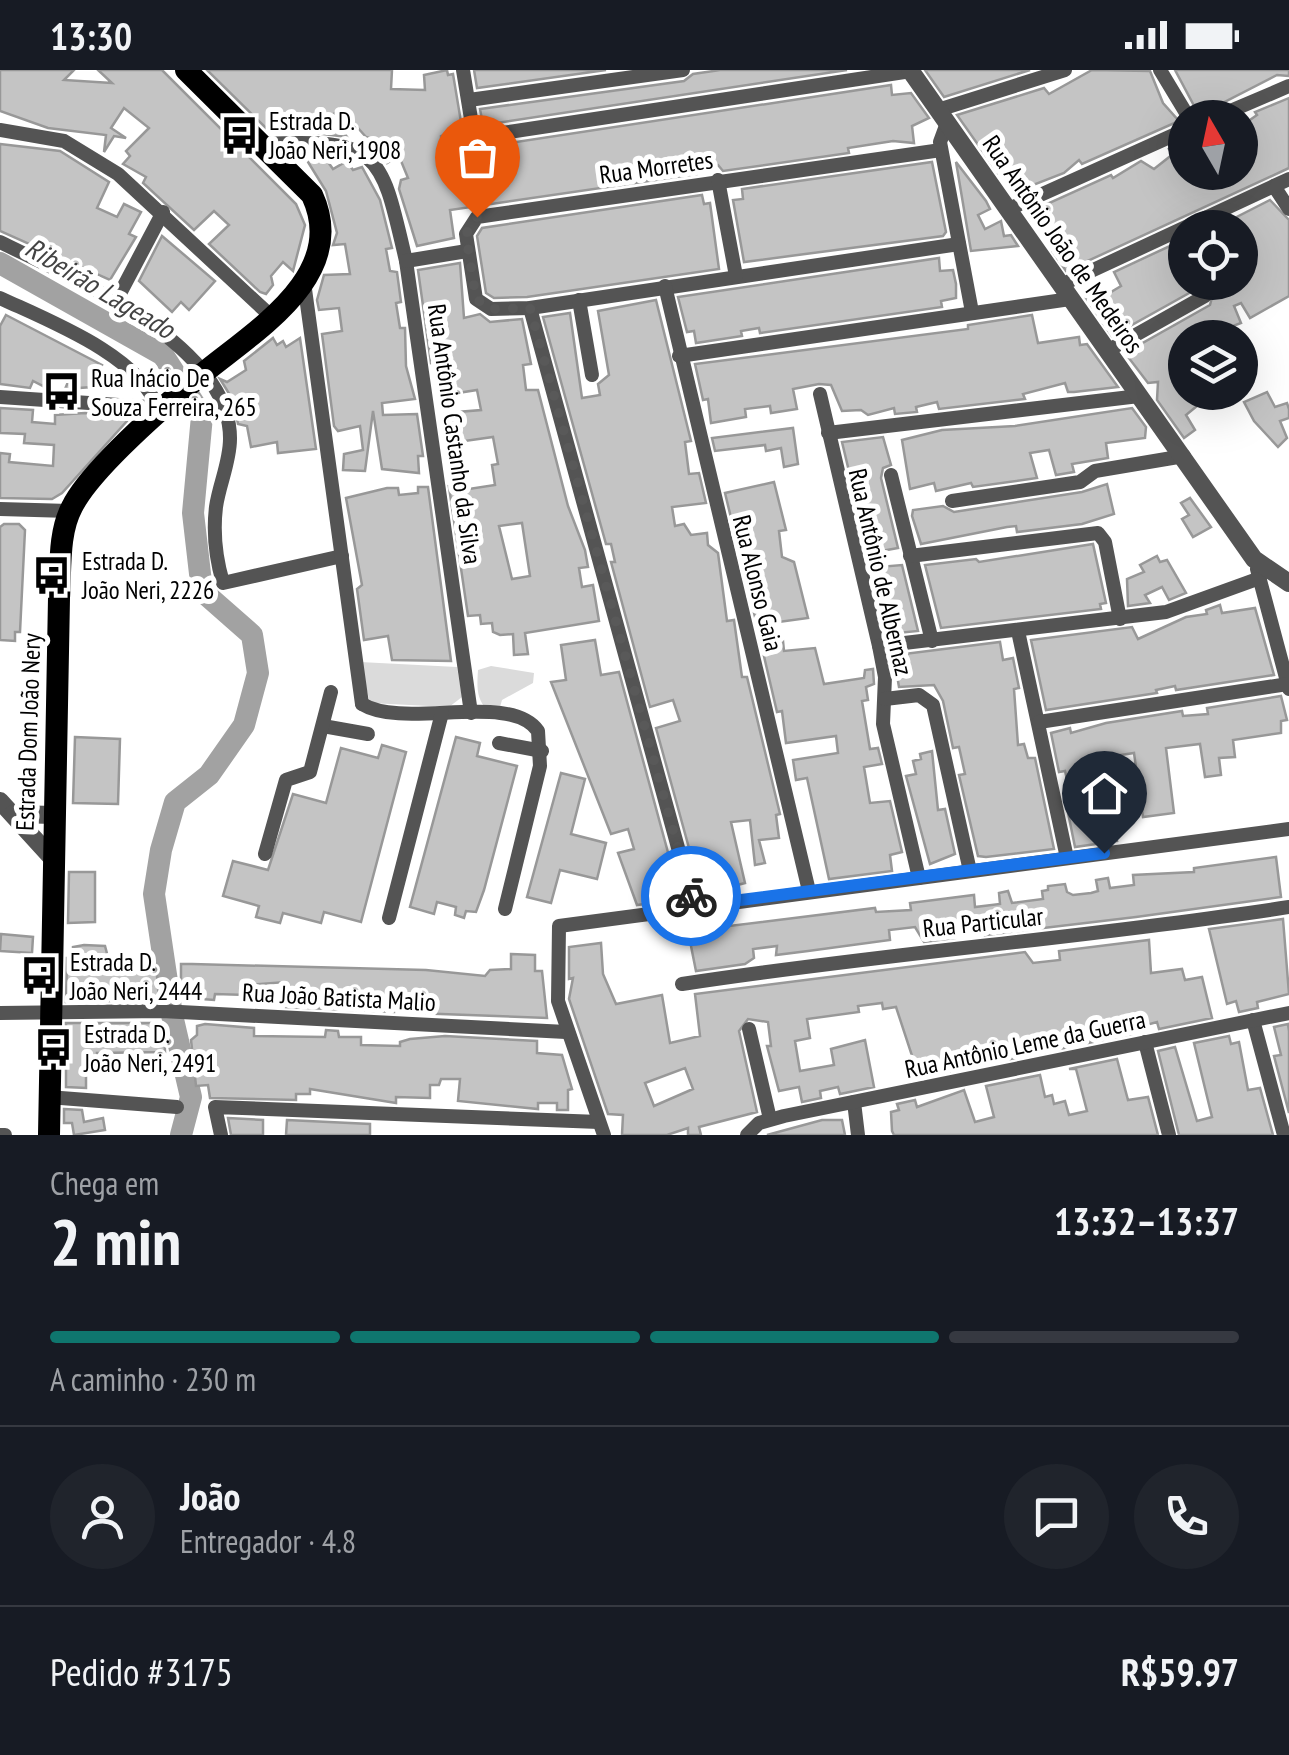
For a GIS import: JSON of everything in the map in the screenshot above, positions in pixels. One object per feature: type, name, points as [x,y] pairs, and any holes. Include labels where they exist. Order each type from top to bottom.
[{"type":"main road","points":[[69,511],[88,484],[163,407],[273,318],[304,282],[320,240],[318,209],[312,195],[186,70]]},
{"type":"main road","name":"Estrada Dom João Nery","points":[[49,1135],[52,858],[62,552],[69,511]]},
{"type":"street","points":[[463,70],[474,137]]},
{"type":"street","points":[[469,100],[683,70]]},
{"type":"street","points":[[972,312],[941,150],[942,116],[1065,70]]},
{"type":"street","points":[[1160,70],[1178,100]]},
{"type":"street","points":[[450,141],[910,71]]},
{"type":"street","name":"Rua Antônio João de Medeiros","points":[[910,71],[1254,559],[1289,583]]},
{"type":"street","points":[[1256,100],[1289,86]]},
{"type":"street","points":[[0,130],[38,134],[86,152],[162,212],[273,318]]},
{"type":"street","points":[[1008,210],[1168,138]]},
{"type":"street","name":"Rua Antônio Castanho da Silva","points":[[264,144],[342,144],[372,159],[389,188],[406,261],[471,713]]},
{"type":"street","name":"Rua Morretes","points":[[467,252],[468,226],[477,217],[941,150]]},
{"type":"street","points":[[718,180],[736,276]]},
{"type":"street","points":[[680,356],[972,312],[1066,292],[1282,182],[1289,209]]},
{"type":"street","points":[[116,300],[162,212]]},
{"type":"street","points":[[0,242],[116,300],[201,375],[224,408],[230,440],[216,507],[216,549],[223,584],[342,556]]},
{"type":"street","points":[[406,261],[467,252],[476,299],[485,308],[530,308],[958,244]]},
{"type":"street","points":[[304,282],[362,704],[352,731]]},
{"type":"street","name":"Rua Alonso Gaia","points":[[664,286],[809,891]]},
{"type":"street","points":[[0,298],[121,362],[163,407]]},
{"type":"street","points":[[579,300],[592,375]]},
{"type":"street","points":[[1107,351],[1199,300]]},
{"type":"street","points":[[530,308],[694,906]]},
{"type":"street","name":"Rua Antônio de Albernaz","points":[[820,394],[879,646],[885,699],[883,724],[919,878]]},
{"type":"street","points":[[0,396],[163,407]]},
{"type":"street","points":[[828,433],[1139,396]]},
{"type":"street","points":[[952,501],[1080,482],[1095,471],[1184,456]]},
{"type":"street","points":[[891,475],[932,641]]},
{"type":"street","points":[[0,509],[69,511]]},
{"type":"street","points":[[910,556],[1098,533],[1105,542],[1120,619]]},
{"type":"street","points":[[1039,722],[1289,687],[1254,559]]},
{"type":"street","points":[[879,646],[1120,619],[1194,605],[1260,578]]},
{"type":"street","points":[[1018,631],[1067,858]]},
{"type":"street","points":[[264,854],[286,780],[310,772],[331,692]]},
{"type":"street","points":[[885,699],[919,695],[933,705],[970,871]]},
{"type":"street","points":[[362,704],[387,713],[471,713],[526,720],[538,731],[542,751],[505,909]]},
{"type":"street","points":[[389,918],[442,714]]},
{"type":"street","points":[[323,726],[368,734]]},
{"type":"street","points":[[499,744],[542,751]]},
{"type":"street","points":[[6,808],[54,815]]},
{"type":"street","points":[[6,808],[52,858]]},
{"type":"street","points":[[220,1130],[213,1107],[602,1129],[566,1032],[556,986],[558,927],[1289,830]]},
{"type":"street","name":"Rua Particular","points":[[682,984],[888,954],[1146,930],[1289,907]]},
{"type":"street","name":"Rua João Batista Malio","points":[[0,1014],[162,1011],[566,1032]]},
{"type":"street","name":"Rua Antônio Leme da Guerra","points":[[770,1119],[1289,1013]]},
{"type":"street","points":[[1253,1020],[1284,1135]]},
{"type":"street","points":[[746,1135],[770,1119],[749,1029]]},
{"type":"street","points":[[1145,1042],[1169,1135]]},
{"type":"street","points":[[48,1097],[177,1106]]},
{"type":"street","points":[[854,1102],[858,1135]]},
{"type":"shaded area","points":[[360,662],[457,667],[462,697],[449,707],[370,703]]},
{"type":"shaded area","points":[[491,666],[534,673],[533,683],[502,700],[500,707],[487,709],[479,696],[478,670]]},
{"type":"building","points":[[0,70],[74,70],[64,80],[112,83],[98,70],[162,70],[296,204],[305,225],[293,271],[283,262],[271,276],[273,285],[266,294],[260,292],[209,244],[229,225],[214,211],[194,230],[143,183],[146,177],[123,164],[130,156],[126,151],[149,128],[124,108],[111,128],[126,138],[114,136],[104,152],[106,135],[48,128],[0,111]]},
{"type":"building","points":[[207,70],[392,70],[391,89],[425,90],[424,75],[447,70],[448,75],[453,74],[462,128],[441,136],[441,147],[451,152],[891,85],[892,95],[911,93],[929,118],[912,126],[914,143],[893,141],[848,148],[849,153],[723,171],[718,165],[696,167],[697,174],[450,210],[454,238],[417,246],[399,189],[401,180],[408,178],[399,156],[387,163],[380,154],[391,145],[366,137],[341,109],[332,115],[347,137],[305,132],[305,128],[274,126],[269,131]]},
{"type":"building","points":[[474,70],[606,70],[477,88]]},
{"type":"building","points":[[720,70],[847,70],[483,125],[480,109],[684,81],[693,74]]},
{"type":"building","points":[[925,70],[1030,70],[944,97]]},
{"type":"building","points":[[1092,70],[1150,71],[1168,109],[1168,126],[1082,164],[1079,160],[1064,173],[1023,189],[1019,179],[1007,184],[1002,171],[998,173],[957,115],[1044,88],[1049,94]]},
{"type":"building","points":[[1175,70],[1289,70],[1289,76],[1277,75],[1228,100],[1191,100]]},
{"type":"building","points":[[1289,98],[1289,168],[1258,182],[1258,111]]},
{"type":"building","points":[[0,144],[60,151],[109,182],[97,208],[117,217],[124,204],[141,212],[129,234],[136,237],[110,280],[0,231]]},
{"type":"building","points":[[323,155],[333,169],[347,161],[353,170],[362,167],[380,200],[392,248],[386,249],[390,271],[397,272],[401,302],[396,303],[400,328],[405,328],[406,366],[415,399],[382,403],[383,415],[417,414],[423,456],[418,456],[419,473],[382,469],[373,411],[365,471],[343,470],[344,454],[363,450],[360,426],[338,431],[334,426],[322,334],[342,331],[339,308],[319,310],[317,300],[324,275],[350,274],[345,244],[333,245],[337,233],[326,191],[308,162]]},
{"type":"building","points":[[1168,158],[1168,190],[1241,190],[1198,210],[1168,210],[1168,224],[1066,271],[1053,252],[1059,249],[1049,230],[1043,233],[1036,217],[1031,220],[1027,213],[1111,175],[1113,178],[1141,161],[1154,169]]},
{"type":"building","points":[[932,162],[946,232],[943,236],[744,262],[733,200],[743,199],[742,189]]},
{"type":"building","points":[[956,162],[990,209],[978,215],[985,229],[1001,221],[1004,236],[1011,235],[1018,246],[971,251]]},
{"type":"building","points":[[702,195],[704,204],[710,203],[719,269],[527,297],[494,298],[486,293],[477,236],[482,228]]},
{"type":"building","points":[[1270,200],[1289,220],[1289,296],[1250,318],[1241,303],[1234,306],[1240,320],[1183,320],[1210,305],[1211,300],[1258,300],[1258,210],[1250,210]]},
{"type":"building","points":[[162,236],[215,281],[189,310],[181,302],[172,312],[139,281]]},
{"type":"building","points":[[1168,247],[1168,300],[1177,300],[1112,336],[1084,295],[1097,289],[1101,298],[1121,286],[1114,272]]},
{"type":"building","points":[[939,258],[940,271],[953,270],[956,284],[956,298],[941,301],[942,307],[760,333],[759,328],[741,331],[742,336],[696,343],[694,331],[687,332],[678,297]]},
{"type":"building","points":[[460,263],[464,318],[480,314],[490,322],[522,319],[531,364],[523,365],[526,390],[538,390],[568,506],[585,550],[588,567],[579,568],[582,587],[593,585],[599,621],[525,633],[528,654],[514,655],[513,634],[500,635],[493,632],[492,623],[481,624],[480,615],[468,616],[449,487],[456,491],[495,485],[492,465],[498,464],[493,437],[451,443],[445,430],[445,413],[481,410],[477,390],[445,395],[436,362],[431,363],[418,270]],"holes":[[[522,523],[530,576],[512,579],[499,526]]]},
{"type":"building","points":[[656,300],[691,441],[685,442],[689,474],[699,473],[706,503],[672,507],[675,526],[684,524],[691,535],[707,533],[708,545],[718,553],[727,621],[734,620],[742,677],[747,677],[780,814],[776,815],[779,838],[759,840],[765,863],[755,865],[750,820],[731,822],[745,883],[707,893],[705,887],[700,888],[656,728],[680,721],[673,700],[650,707],[611,562],[615,562],[611,544],[606,544],[543,317],[570,313],[582,398],[600,395],[598,384],[609,375],[598,311]]},
{"type":"building","points":[[6,315],[102,365],[92,387],[65,389],[68,382],[50,374],[43,386],[33,381],[30,388],[0,384],[0,326]]},
{"type":"building","points":[[1032,315],[1038,343],[1079,337],[1080,345],[1087,344],[1118,387],[1068,392],[1065,383],[1023,394],[1025,399],[939,409],[937,402],[916,407],[917,412],[895,414],[894,408],[868,415],[861,410],[842,411],[831,385],[819,384],[793,389],[797,409],[771,413],[770,406],[745,409],[746,417],[711,423],[708,399],[703,400],[695,364],[968,329],[968,325]]},
{"type":"building","points":[[1168,329],[1168,410],[1192,410],[1186,415],[1195,430],[1184,438],[1157,400],[1158,382],[1148,383],[1125,353]]},
{"type":"building","points":[[273,338],[277,345],[283,341],[286,347],[300,338],[316,449],[278,453],[277,442],[251,447],[247,426],[238,424],[233,400],[220,379],[227,382],[246,370],[244,361]]},
{"type":"building","points":[[1267,392],[1275,407],[1287,403],[1289,418],[1280,421],[1287,438],[1278,447],[1248,410],[1258,410],[1258,396]]},
{"type":"building","points":[[0,408],[33,410],[32,422],[55,424],[55,415],[85,413],[127,416],[127,421],[62,493],[52,499],[0,498],[0,453],[10,454],[9,462],[53,466],[54,445],[24,443],[25,434],[0,433]]},
{"type":"building","points":[[1132,408],[1146,427],[1145,438],[1106,443],[1108,458],[1072,464],[1074,472],[1056,475],[1049,450],[1030,453],[1037,478],[973,487],[971,483],[936,491],[934,483],[910,489],[902,440],[942,430],[1015,426]]},
{"type":"building","points":[[793,428],[798,464],[784,467],[781,448],[766,451],[765,445],[715,451],[712,438]]},
{"type":"building","points":[[883,437],[891,465],[883,468],[881,478],[898,548],[876,552],[879,567],[902,565],[918,631],[888,634],[842,442]]},
{"type":"building","points":[[774,482],[786,530],[779,531],[782,557],[794,562],[808,618],[757,625],[725,493]]},
{"type":"building","points":[[1107,484],[1114,514],[1082,524],[1017,532],[1016,526],[1007,527],[921,544],[912,516],[913,510],[943,506],[954,512],[1082,492]]},
{"type":"building","points":[[418,487],[428,487],[451,661],[392,660],[388,636],[364,640],[357,589],[362,585],[346,498],[387,488],[398,488],[399,495],[418,493]]},
{"type":"building","points":[[1190,498],[1211,527],[1193,537],[1182,519],[1189,515],[1181,503]]},
{"type":"building","points":[[19,524],[25,530],[20,632],[15,632],[15,641],[0,640],[0,527]]},
{"type":"building","points":[[1093,544],[1106,603],[1100,604],[1101,609],[941,628],[925,565],[976,559],[979,562]]},
{"type":"building","points":[[1157,556],[1160,562],[1167,560],[1186,593],[1169,600],[1162,587],[1145,595],[1150,603],[1128,606],[1127,579],[1144,572],[1140,565]]},
{"type":"building","points":[[1220,605],[1222,613],[1255,608],[1274,675],[1176,690],[1175,686],[1156,690],[1157,693],[1046,710],[1031,640],[1132,627],[1138,639],[1186,617],[1207,614],[1206,610]]},
{"type":"building","points":[[595,640],[601,675],[619,672],[676,882],[669,884],[673,900],[637,905],[618,853],[634,849],[628,829],[611,834],[551,682],[566,680],[561,645]]},
{"type":"building","points":[[783,641],[784,651],[815,648],[824,684],[864,678],[865,670],[873,669],[874,684],[866,687],[868,700],[862,701],[870,749],[878,748],[882,764],[864,767],[870,803],[890,801],[902,852],[890,855],[892,871],[829,879],[807,778],[796,780],[793,760],[838,753],[836,736],[786,743],[782,711],[777,712],[763,652],[768,651],[764,643]]},
{"type":"building","points":[[1000,642],[1003,660],[1013,658],[1019,688],[1014,689],[1018,745],[1024,744],[1028,758],[1035,758],[1054,849],[986,857],[978,856],[959,775],[965,774],[959,747],[953,748],[943,701],[934,685],[899,687],[895,664],[906,661],[904,654]]},
{"type":"building","points":[[1281,696],[1287,720],[1281,721],[1281,733],[1233,740],[1235,757],[1219,758],[1221,775],[1205,777],[1200,744],[1166,748],[1174,813],[1143,817],[1134,753],[1101,758],[1117,822],[1113,822],[1117,841],[1075,847],[1064,793],[1070,792],[1065,771],[1059,772],[1051,733],[1070,728],[1071,733],[1106,723],[1182,711],[1183,716],[1208,714],[1207,708]]},
{"type":"building","points":[[75,737],[120,739],[118,804],[73,803]]},
{"type":"building","points":[[456,737],[480,743],[477,756],[517,766],[484,890],[476,912],[466,911],[464,918],[455,915],[456,907],[437,902],[434,914],[410,907]]},
{"type":"building","points":[[382,745],[406,752],[361,922],[324,912],[321,923],[283,913],[280,923],[256,917],[259,906],[223,896],[233,861],[268,870],[293,794],[326,803],[341,748],[378,758]]},
{"type":"building","points":[[932,751],[938,810],[945,809],[955,854],[930,864],[906,776],[916,774],[913,761],[921,759],[920,754]]},
{"type":"building","points":[[561,773],[585,779],[571,834],[606,843],[597,879],[560,870],[551,903],[527,897]]},
{"type":"building","points":[[1276,857],[1281,897],[1136,917],[985,935],[984,925],[954,929],[955,938],[924,942],[915,927],[889,930],[890,940],[776,955],[777,946],[753,949],[754,958],[745,964],[696,971],[688,931],[875,908],[876,912],[911,910],[910,903],[974,895],[975,907],[1000,904],[999,893],[1008,891],[1012,903],[1043,899],[1042,891],[1048,890],[1048,886],[1065,884],[1067,892],[1073,895],[1091,893],[1098,891],[1096,880],[1108,878],[1110,888],[1134,885],[1133,875],[1194,872],[1194,868]]},
{"type":"building","points":[[69,872],[95,872],[95,922],[68,923]]},
{"type":"building","points":[[1283,919],[1289,994],[1257,1002],[1258,1008],[1239,1012],[1236,1001],[1227,1004],[1209,929]]},
{"type":"building","points":[[1,934],[33,937],[32,953],[0,951]]},
{"type":"building","points":[[1149,940],[1151,973],[1182,969],[1185,980],[1202,977],[1212,1018],[1159,1029],[1157,1022],[1135,1028],[1132,1034],[933,1075],[932,1071],[918,1074],[896,1007],[883,1009],[882,1003],[858,1006],[859,1012],[807,1019],[810,1038],[795,1041],[800,1071],[834,1065],[831,1049],[865,1040],[874,1087],[840,1094],[838,1087],[820,1091],[821,1098],[802,1102],[799,1087],[779,1091],[767,1046],[771,1046],[768,1022],[748,1019],[739,1031],[757,1112],[699,1127],[701,1135],[688,1135],[688,1128],[667,1135],[622,1135],[623,1115],[608,1114],[569,999],[573,978],[569,979],[569,947],[601,943],[603,974],[616,1004],[662,995],[670,1043],[700,1036],[695,994],[1025,952],[1033,963],[1060,960],[1059,951]],"holes":[[[685,1068],[693,1089],[654,1106],[645,1083]]]},
{"type":"building","points":[[105,946],[109,961],[156,964],[159,1000],[66,1002],[67,958],[73,958],[73,947]]},
{"type":"building","points":[[511,954],[535,955],[535,971],[542,971],[547,1018],[414,1013],[414,1008],[394,1008],[394,1012],[286,1007],[285,982],[248,985],[247,995],[215,994],[214,1000],[202,999],[202,985],[181,981],[181,964],[426,970],[485,976],[490,970],[511,969]]},
{"type":"building","points":[[66,1023],[164,1023],[165,1052],[97,1053],[98,1069],[86,1071],[86,1088],[66,1087]]},
{"type":"building","points":[[1288,1024],[1289,1113],[1274,1056],[1281,1055],[1274,1027]]},
{"type":"building","points":[[197,1026],[254,1028],[254,1036],[325,1037],[326,1030],[338,1031],[339,1037],[361,1037],[361,1045],[400,1046],[400,1042],[410,1039],[445,1036],[537,1041],[537,1053],[562,1055],[572,1089],[568,1090],[568,1110],[557,1110],[557,1103],[538,1103],[538,1109],[458,1101],[460,1079],[441,1079],[439,1085],[430,1085],[430,1098],[396,1097],[396,1103],[310,1089],[310,1094],[296,1094],[296,1100],[210,1098],[208,1085],[196,1086],[191,1040],[197,1035]]},
{"type":"building","points":[[1229,1036],[1231,1044],[1239,1042],[1248,1090],[1260,1088],[1273,1135],[1179,1135],[1158,1051],[1175,1047],[1197,1121],[1212,1117],[1194,1043]]},
{"type":"building","points":[[1117,1059],[1128,1100],[1148,1097],[1158,1135],[894,1135],[892,1131],[891,1112],[899,1110],[897,1104],[915,1100],[917,1107],[964,1090],[975,1122],[994,1117],[986,1086],[1040,1075],[1045,1097],[1052,1095],[1054,1104],[1065,1101],[1069,1115],[1087,1111],[1076,1069],[1069,1069]]},
{"type":"building","points":[[64,1109],[82,1110],[84,1122],[103,1118],[105,1130],[74,1135],[72,1123],[64,1123]]},
{"type":"building","points":[[228,1118],[263,1120],[263,1135],[231,1135]]},
{"type":"building","points":[[287,1120],[370,1124],[370,1135],[286,1135]]},
{"type":"building","points":[[822,1120],[842,1120],[845,1135],[767,1135]]},
{"type":"waterway","name":"Ribeirão Lageado","points":[[0,263],[163,355],[202,416],[193,513],[202,591],[252,635],[258,673],[244,725],[209,775],[175,802],[154,894],[172,1015],[191,1097],[181,1135]]},
{"type":"way so far","points":[[477,217],[471,220],[466,234],[476,299],[485,308],[530,308],[691,896]]},
{"type":"place","name":"Estrada D. João Neri, 1908","points":[[239,135]]},
{"type":"place","name":"Rua Inácio De Souza Ferreira, 265","points":[[61,392]]},
{"type":"place","name":"Estrada D. João Neri, 2226","points":[[52,575]]},
{"type":"place","name":"Estrada D. João Neri, 2444","points":[[40,976]]},
{"type":"place","name":"Estrada D. João Neri, 2491","points":[[54,1048]]},
{"type":"route","points":[[691,896],[694,906],[1104,853]]}]
